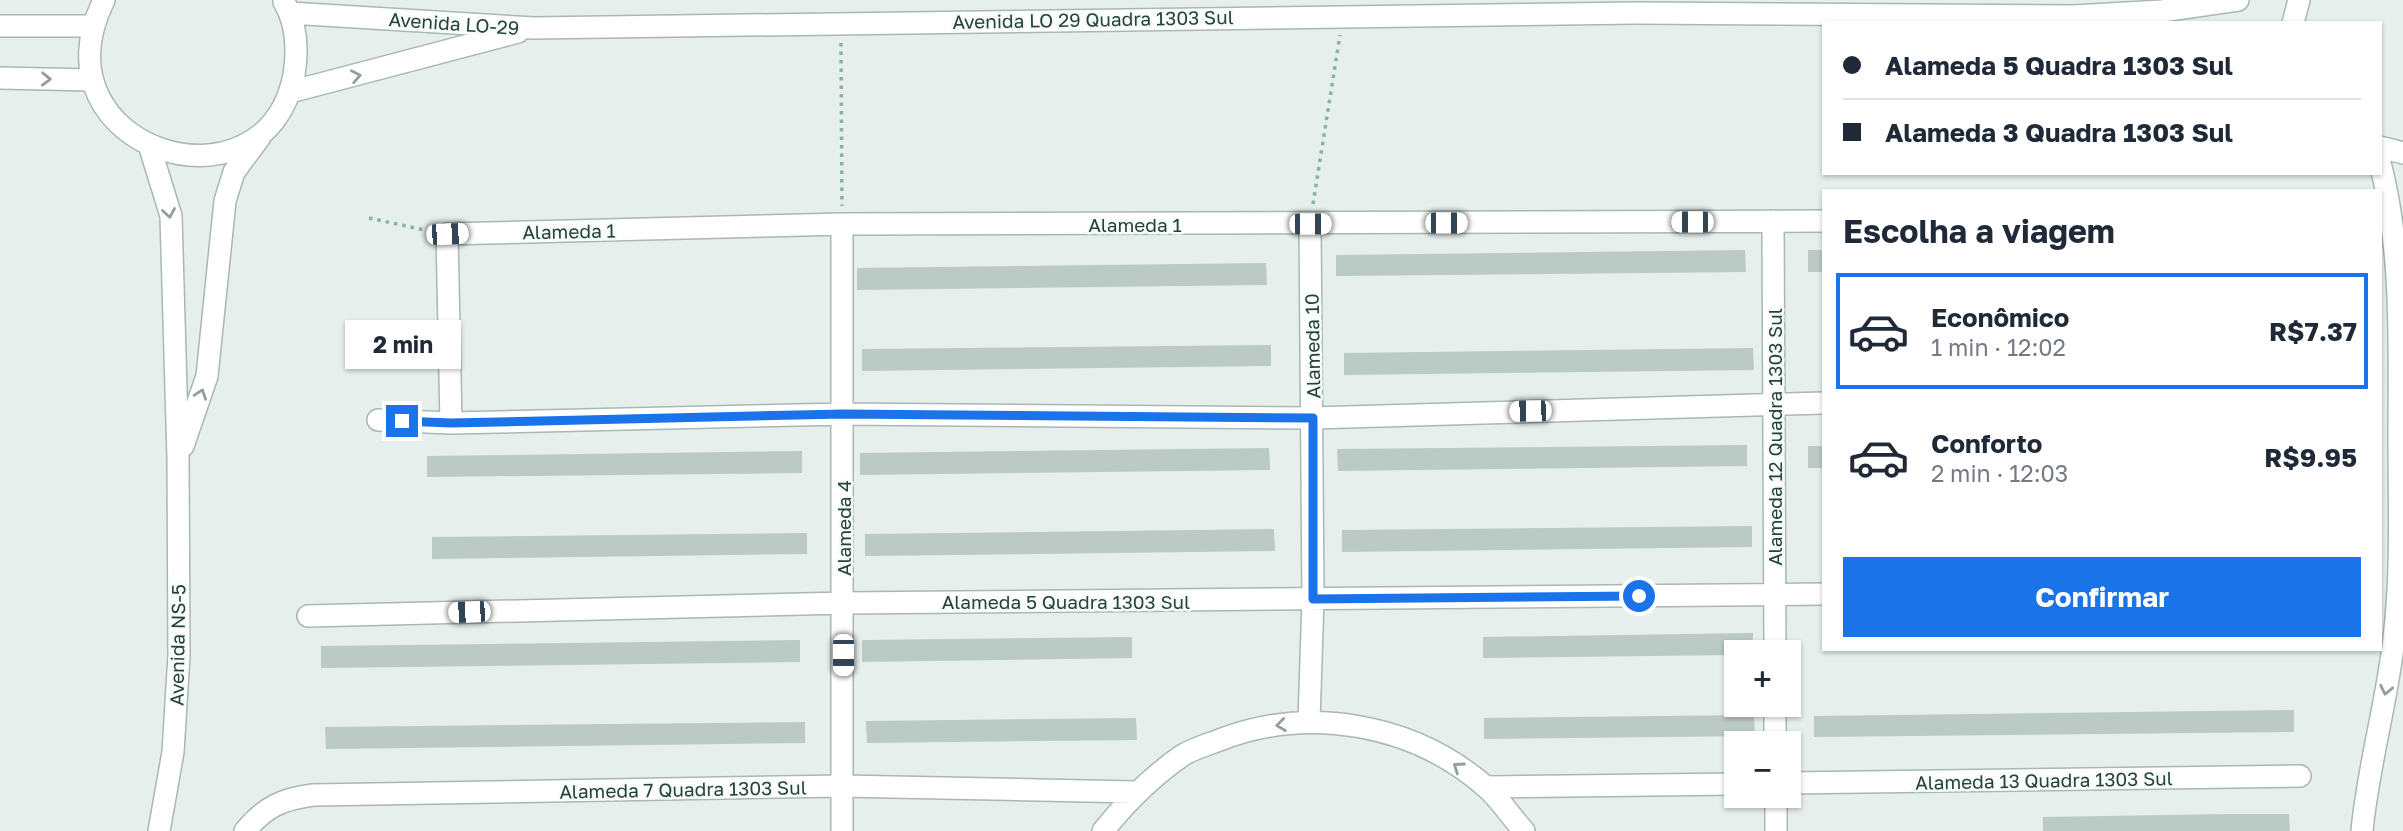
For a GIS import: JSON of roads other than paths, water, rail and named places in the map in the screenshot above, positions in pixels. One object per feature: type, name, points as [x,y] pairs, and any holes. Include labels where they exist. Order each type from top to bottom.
[{"type":"street","points":[[104,0],[91,26],[89,60],[92,80],[113,120],[150,148],[187,156],[225,152],[248,142],[267,126]]},
{"type":"street","points":[[2083,19],[2238,0]]},
{"type":"street","points":[[2294,21],[2299,0]]},
{"type":"street","points":[[286,6],[298,52],[290,92]]},
{"type":"street","name":"Avenida LO-29","points":[[286,6],[534,28]]},
{"type":"street","name":"Avenida LO 29 Quadra 1303 Sul","points":[[534,28],[1334,11],[1637,13],[1943,7],[2083,19]]},
{"type":"street","points":[[0,26],[91,26]]},
{"type":"street","name":"Avenida LO-29","points":[[290,92],[534,28]]},
{"type":"street","points":[[0,78],[92,80]]},
{"type":"street","name":"Avenida NS-5","points":[[178,458],[207,376],[225,201],[234,172],[290,92]]},
{"type":"street","name":"Avenida NS-5","points":[[150,148],[163,180],[171,216],[178,458],[179,655],[173,752],[159,831]]},
{"type":"street","points":[[2382,148],[2403,153]]},
{"type":"street","points":[[2362,831],[2371,760],[2390,672],[2395,249],[2382,172]]},
{"type":"street","name":"Alameda 12 Quadra 1303 Sul","points":[[1773,221],[1774,640]]},
{"type":"street","name":"Alameda 1","points":[[451,423],[447,234],[842,224],[1822,221]]},
{"type":"street","name":"Alameda 4","points":[[842,224],[842,831]]},
{"type":"street","name":"Alameda 10","points":[[1309,721],[1313,599],[1310,224]]},
{"type":"street","points":[[378,420],[451,423],[843,414],[1313,418],[1822,403]]},
{"type":"street","name":"Alameda 5 Quadra 1303 Sul","points":[[308,616],[843,603],[1822,594]]},
{"type":"street","points":[[1102,831],[1134,792],[1185,754],[1245,730],[1309,721],[1373,728],[1433,750],[1486,787],[1524,831]]},
{"type":"street","name":"Alameda 13 Quadra 1303 Sul","points":[[1801,783],[2300,776]]},
{"type":"street","points":[[1486,787],[1724,784]]},
{"type":"street","name":"Alameda 7 Quadra 1303 Sul","points":[[245,831],[261,812],[282,799],[313,794],[842,786],[1134,792]]},
{"type":"street","points":[[1776,808],[1776,831]]}]
